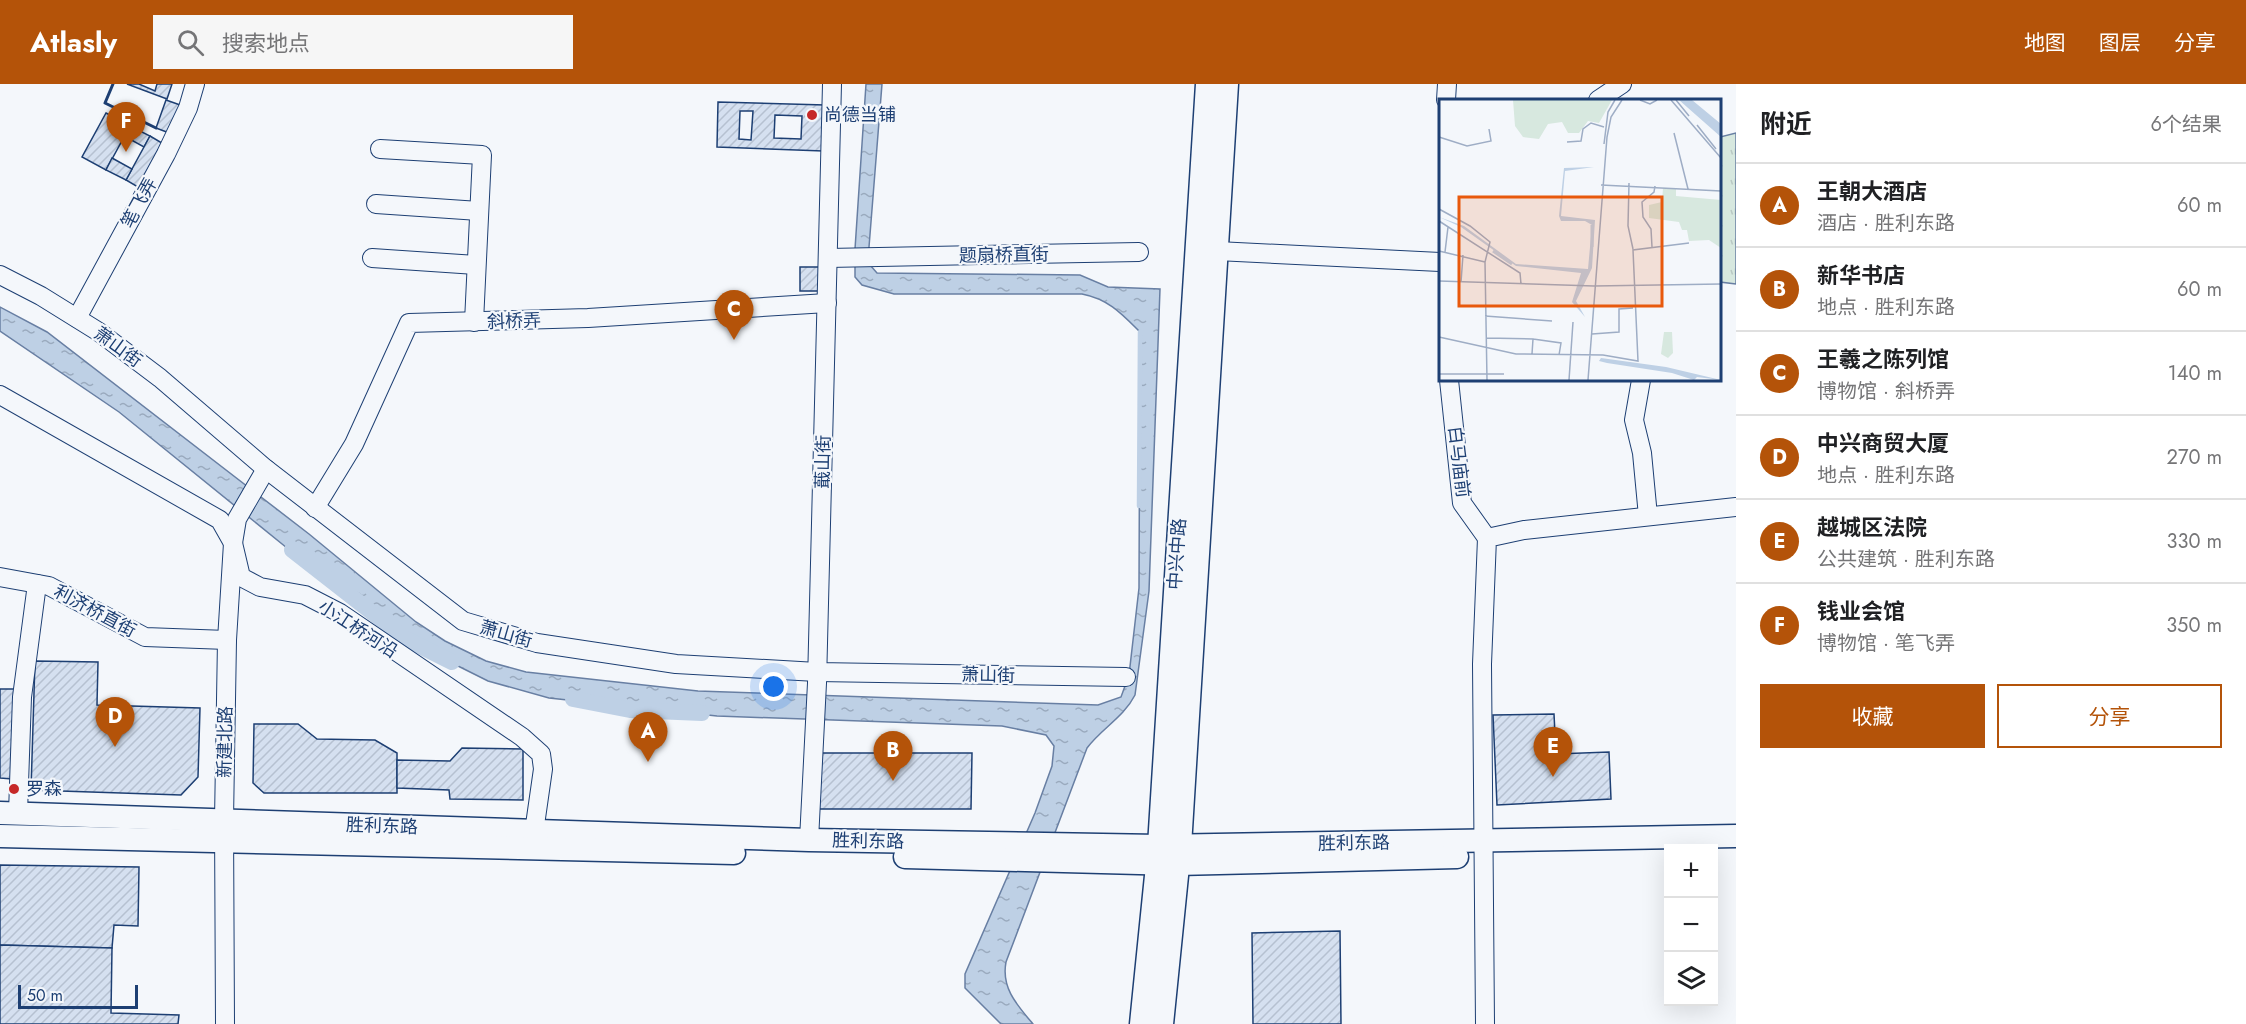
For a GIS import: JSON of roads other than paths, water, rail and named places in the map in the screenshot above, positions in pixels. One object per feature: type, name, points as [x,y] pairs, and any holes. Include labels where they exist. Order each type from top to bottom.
[{"type":"main road","name":"中兴中路","points":[[1162,1024],[1168,855],[1207,84]]},
{"type":"main road","name":"中兴中路","points":[[1141,1024],[1168,855],[1217,251],[1227,84]]},
{"type":"main road","name":"胜利东路","points":[[9,813],[223,831],[1168,855],[1485,848],[1736,836]]},
{"type":"main road","name":"胜利东路","points":[[0,836],[223,831],[534,832],[809,840],[1006,851]]},
{"type":"main road","name":"胜利东路","points":[[1485,848],[1664,851]]},
{"type":"main road","points":[[1718,850],[1736,849]]},
{"type":"street","name":"笔飞弄","points":[[77,318],[166,154],[188,108],[195,84]]},
{"type":"street","name":"蕺山街","points":[[809,840],[816,723],[832,84]]},
{"type":"street","points":[[1446,99],[1447,84]]},
{"type":"street","points":[[1600,99],[1622,84]]},
{"type":"street","points":[[380,149],[482,155],[474,322]]},
{"type":"street","points":[[376,204],[479,211]]},
{"type":"street","points":[[1217,251],[1439,262]]},
{"type":"street","name":"题扇桥直街","points":[[828,258],[1138,252]]},
{"type":"street","points":[[372,258],[476,265]]},
{"type":"street","name":"萧山街","points":[[0,275],[77,318],[160,378],[263,473],[315,508],[463,621],[537,643],[606,654],[697,666],[817,677],[1126,677]]},
{"type":"street","name":"斜桥弄","points":[[315,508],[354,444],[409,323],[474,322],[827,303]]},
{"type":"street","name":"白马庙前","points":[[1449,381],[1462,503],[1487,538]]},
{"type":"street","points":[[1641,381],[1634,420],[1642,453],[1648,516]]},
{"type":"street","name":"小江桥河沿","points":[[0,395],[220,520],[233,543],[241,577],[260,587],[305,595],[340,613],[522,737],[541,754],[543,769],[534,832]]},
{"type":"street","name":"新建北路","points":[[225,1024],[223,831],[226,640],[233,543],[237,519],[263,473]]},
{"type":"street","points":[[1485,1024],[1482,664],[1487,538],[1524,530],[1736,507]]},
{"type":"street","name":"利济桥直街","points":[[0,577],[49,586],[145,637],[226,640]]},
{"type":"street","points":[[9,813],[37,584]]},
{"type":"water","points":[[866,84],[882,84],[869,247],[870,265],[877,273],[1080,275],[1108,287],[1160,289],[1149,591],[1135,695],[1125,710],[1087,748],[1006,962],[1008,988],[1016,1003],[1033,1024],[1001,1024],[965,988],[965,974],[1035,813],[1052,766],[1054,746],[1046,735],[1002,726],[717,716],[549,698],[488,681],[440,657],[287,548],[119,412],[0,331],[0,307],[47,332],[309,534],[416,622],[445,641],[486,661],[526,672],[698,691],[1098,705],[1121,697],[1129,675],[1139,588],[1140,332],[1107,303],[1082,294],[894,294],[862,285],[855,277],[855,249]]},
{"type":"waterway","points":[[1139,506],[1140,332]]},
{"type":"waterway","points":[[292,550],[406,639],[452,662]]},
{"type":"waterway","points":[[573,699],[630,710],[702,713]]},
{"type":"place","name":"尚德当铺","points":[[812,115]]},
{"type":"place","name":"钱业会馆","points":[[126,152]]},
{"type":"place","name":"王羲之陈列馆","points":[[734,340]]},
{"type":"place","name":"中兴商贸大厦","points":[[115,747]]},
{"type":"place","name":"王朝大酒店","points":[[648,762]]},
{"type":"place","name":"越城区法院","points":[[1553,777]]},
{"type":"place","name":"新华书店","points":[[893,781]]},
{"type":"place","name":"罗森","points":[[14,789]]}]
